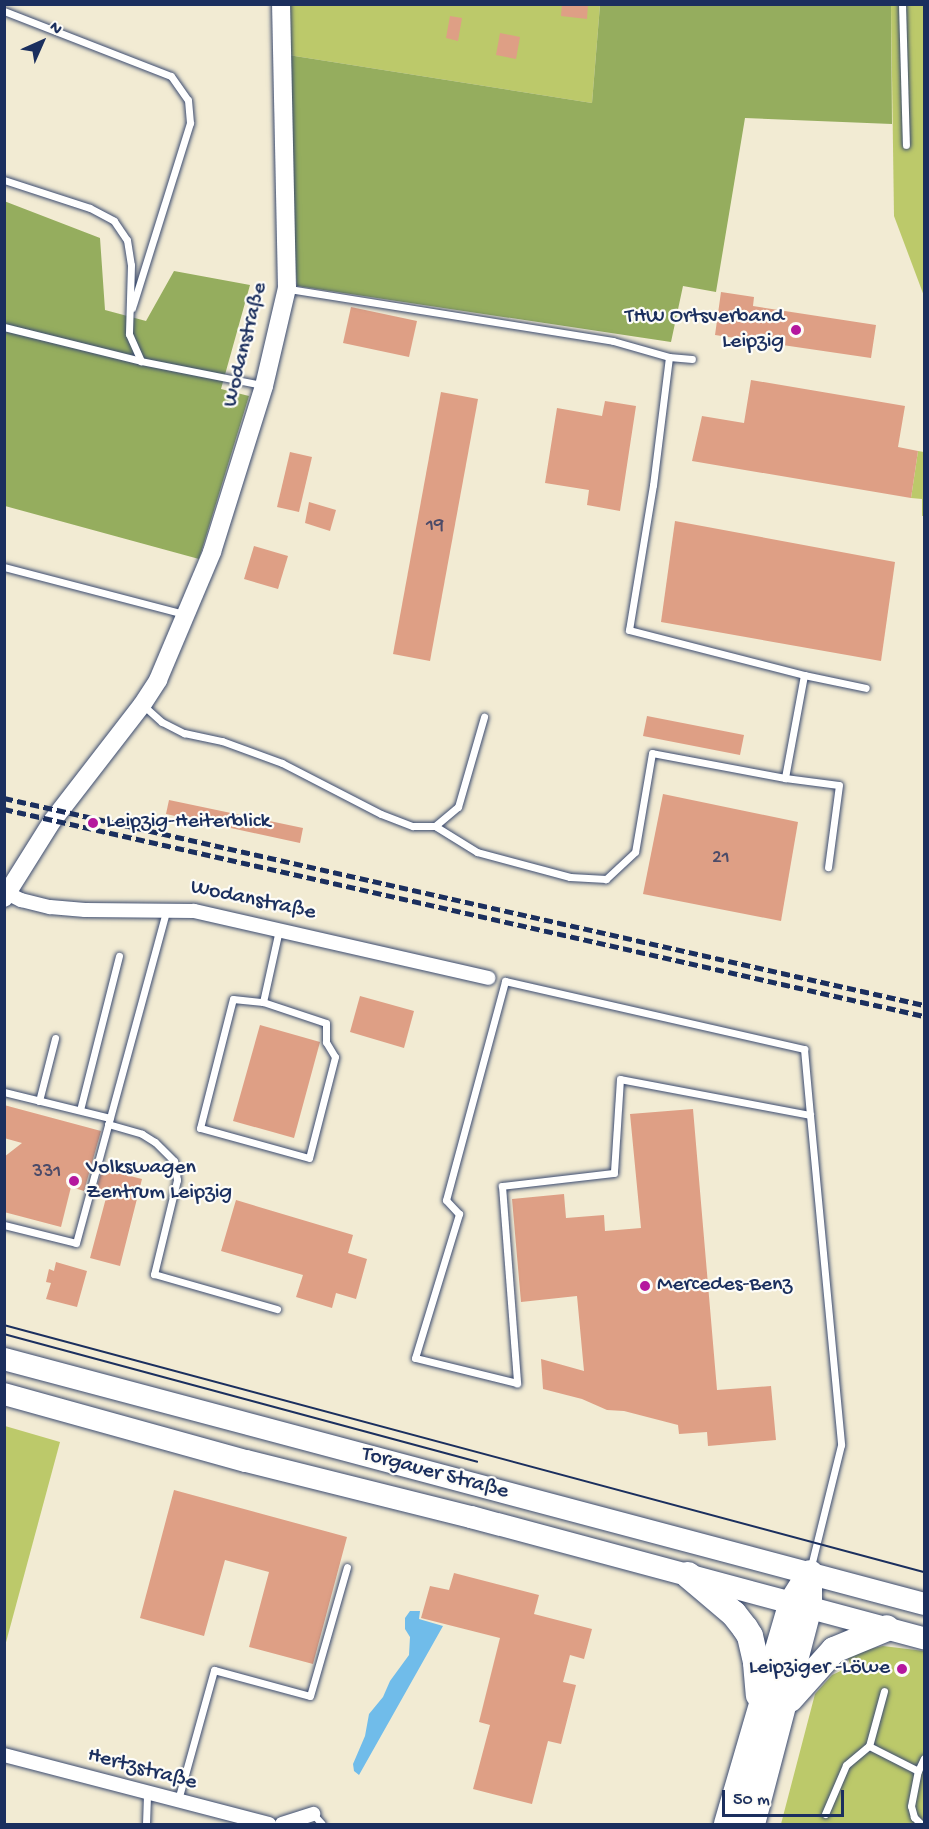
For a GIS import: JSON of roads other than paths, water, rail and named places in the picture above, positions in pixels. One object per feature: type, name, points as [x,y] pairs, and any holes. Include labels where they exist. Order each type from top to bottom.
[{"type":"highway","points":[[727,1824],[772,1705],[810,1573]]},
{"type":"highway","points":[[688,1575],[734,1614],[750,1636],[772,1705],[752,1824]]},
{"type":"highway","points":[[772,1705],[834,1650],[887,1628]]},
{"type":"main road","name":"Torgauer Straße","points":[[4,1359],[924,1604]]},
{"type":"main road","name":"Torgauer Straße","points":[[4,1394],[246,1461],[801,1604],[924,1638]]},
{"type":"street","name":"Wodanstraße","points":[[281,4],[287,288],[264,386],[212,552],[162,671],[142,705],[53,820],[5,895],[50,907],[86,910],[194,911],[488,978]]},
{"type":"street","name":"Hertzstraße","points":[[4,1755],[269,1824]]},
{"type":"street","points":[[282,1824],[317,1819]]},
{"type":"lane","points":[[902,4],[906,145]]},
{"type":"lane","points":[[4,11],[171,76],[188,100],[190,123],[132,308]]},
{"type":"lane","points":[[4,180],[90,208],[114,221],[127,240],[131,265],[132,308],[129,334],[141,361]]},
{"type":"lane","points":[[287,288],[613,342],[669,357],[692,359]]},
{"type":"lane","points":[[4,327],[141,361],[264,386]]},
{"type":"lane","points":[[669,357],[653,485],[629,630],[804,675],[866,688]]},
{"type":"lane","points":[[4,567],[185,614]]},
{"type":"lane","points":[[785,778],[804,675]]},
{"type":"lane","points":[[142,705],[162,722],[184,732],[222,741],[282,763],[381,814],[413,826],[435,826],[477,852],[570,877],[606,879],[635,852],[652,753],[785,778],[839,785],[828,867]]},
{"type":"lane","points":[[435,826],[458,807],[484,717]]},
{"type":"lane","points":[[4,1225],[76,1243],[167,909]]},
{"type":"lane","points":[[263,1002],[279,930]]},
{"type":"lane","points":[[80,1110],[119,956]]},
{"type":"lane","points":[[810,1115],[620,1079],[614,1173],[502,1186],[517,1383],[415,1358],[459,1214],[446,1200],[505,981],[804,1049],[842,1445],[810,1573]]},
{"type":"lane","points":[[234,999],[263,1002],[327,1023],[326,1042],[335,1057],[309,1158],[200,1128],[234,999]]},
{"type":"lane","points":[[39,1101],[55,1038]]},
{"type":"lane","points":[[4,1092],[80,1110],[142,1134],[155,1142],[174,1161],[177,1180],[154,1274],[277,1308]]},
{"type":"lane","points":[[178,1800],[214,1670],[310,1696],[346,1567]]},
{"type":"lane","points":[[825,1814],[846,1765],[869,1746],[885,1691]]},
{"type":"lane","points":[[869,1746],[918,1772]]},
{"type":"lane","points":[[921,1824],[914,1817],[911,1806],[918,1772],[924,1758]]},
{"type":"lane","points":[[146,1824],[147,1793]]},
{"type":"water","points":[[410,1611],[420,1611],[419,1619],[443,1626],[359,1775],[354,1771],[353,1764],[365,1736],[369,1714],[383,1697],[390,1681],[409,1655],[410,1637],[405,1629],[405,1618]]},
{"type":"tram line","points":[[4,1325],[924,1572]]},
{"type":"tram line","points":[[4,1334],[477,1462]]},
{"type":"railway","points":[[4,798],[924,1005]]},
{"type":"railway","points":[[4,809],[924,1016]]},
{"type":"place","name":"THW Ortsverband Leipzig","points":[[796,330]]},
{"type":"place","name":"Leipzig-Heiterblick","points":[[93,823]]},
{"type":"place","name":"Volkswagen Zentrum Leipzig","points":[[74,1181]]},
{"type":"place","name":"Mercedes-Benz","points":[[645,1286]]},
{"type":"place","name":"Leipziger -Löwe","points":[[902,1669]]}]
